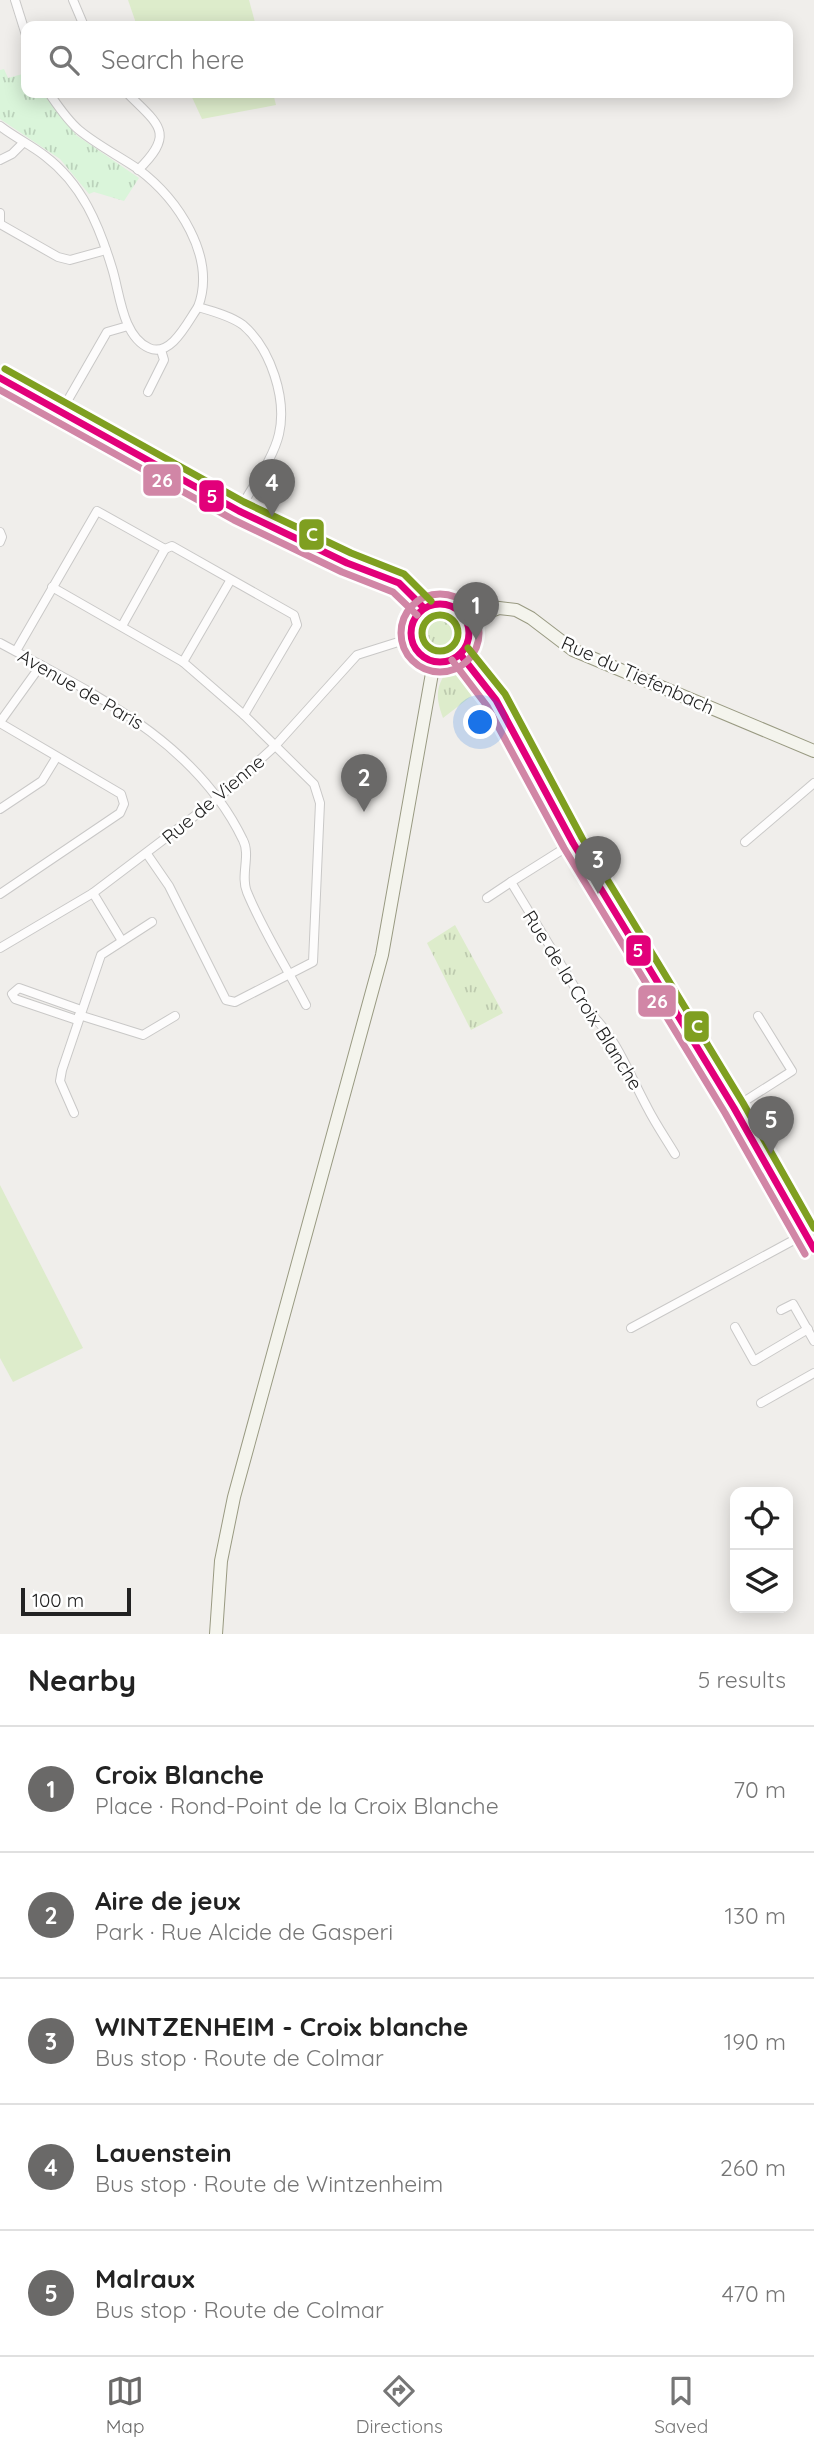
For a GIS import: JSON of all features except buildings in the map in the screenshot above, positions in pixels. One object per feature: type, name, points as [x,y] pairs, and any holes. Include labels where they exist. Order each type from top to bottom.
[{"type":"main road","points":[[0,378],[239,512],[399,583],[424,608]]},
{"type":"main road","points":[[438,604],[450,606],[460,611],[466,621],[469,635],[460,654],[447,661],[434,662],[423,657],[411,638],[411,625],[424,608],[438,604]]},
{"type":"main road","name":"Rue du Tiefenbach","points":[[466,621],[499,608],[516,610],[572,649],[814,751]]},
{"type":"main road","points":[[216,1634],[221,1561],[234,1497],[382,955],[434,662]]},
{"type":"street","points":[[73,0],[82,21]]},
{"type":"street","points":[[18,1],[23,21]]},
{"type":"street","points":[[0,126],[61,168],[79,190],[106,250],[128,326],[150,349],[160,350],[170,345],[198,307],[204,290],[204,262],[181,217],[158,186],[79,130],[53,98]]},
{"type":"street","points":[[132,98],[149,114],[162,136],[160,145],[138,170]]},
{"type":"street","points":[[0,160],[23,143]]},
{"type":"street","points":[[0,213],[0,224],[58,257],[70,260],[106,250]]},
{"type":"street","points":[[198,307],[243,325],[255,338],[276,382],[282,411],[278,438],[239,512]]},
{"type":"street","points":[[61,412],[107,332],[128,326]]},
{"type":"street","points":[[148,392],[164,360],[160,350]]},
{"type":"street","points":[[16,651],[97,511],[165,549]]},
{"type":"street","points":[[0,532],[0,542]]},
{"type":"street","points":[[122,626],[165,549],[172,546],[293,615],[297,625],[244,715]]},
{"type":"street","points":[[183,662],[230,581]]},
{"type":"street","points":[[52,587],[183,662],[244,715],[314,784],[320,803],[313,962],[235,1002],[226,999],[169,886],[148,854]]},
{"type":"street","name":"Rue de Vienne","points":[[0,948],[93,894],[217,799],[274,747],[358,655],[411,638]]},
{"type":"street","name":"Avenue de Paris","points":[[0,642],[151,729],[217,799],[234,821],[246,844],[245,889],[306,1005]]},
{"type":"street","points":[[460,654],[496,700],[571,840],[734,1108],[814,1249]]},
{"type":"street","points":[[0,894],[120,813],[124,804],[121,794],[0,723],[41,665]]},
{"type":"street","points":[[0,809],[41,781],[56,758]]},
{"type":"street","points":[[745,842],[814,783]]},
{"type":"street","points":[[487,898],[571,840]]},
{"type":"street","name":"Rue de la Croix Blanche","points":[[511,882],[591,1014],[600,1023],[637,1082],[646,1106],[675,1154]]},
{"type":"street","points":[[93,894],[122,941]]},
{"type":"street","points":[[74,1113],[60,1081],[79,1015],[101,954],[152,922]]},
{"type":"street","points":[[79,1015],[19,988],[12,994],[15,999],[143,1035],[175,1016]]},
{"type":"street","points":[[734,1108],[792,1071],[758,1016]]},
{"type":"street","points":[[631,1328],[805,1234]]},
{"type":"street","points":[[781,1310],[793,1304],[814,1340]]},
{"type":"street","points":[[735,1327],[754,1360],[808,1329]]},
{"type":"street","points":[[761,1403],[814,1373]]},
{"type":"green space","points":[[128,0],[249,0],[255,21],[135,21]]},
{"type":"green space","points":[[4,69],[8,78],[21,74],[21,98],[47,98],[76,135],[139,178],[124,201],[94,192],[89,194],[60,159],[0,119],[0,70]]},
{"type":"green space","points":[[192,98],[274,98],[276,105],[202,119]]},
{"type":"green space","points":[[439,610],[448,611],[455,617],[461,624],[461,642],[455,649],[448,655],[439,656],[430,655],[423,649],[417,642],[416,633],[417,624],[423,617],[430,611]]},
{"type":"green space","points":[[456,669],[463,672],[478,691],[443,718],[438,699],[439,688],[447,671]]},
{"type":"green space","points":[[455,925],[503,1013],[471,1030],[427,943]]},
{"type":"green space","points":[[0,1185],[83,1348],[13,1382],[0,1358]]},
{"type":"transit line","name":"C","points":[[5,369],[244,502],[351,553],[404,574],[431,601]]},
{"type":"transit line","name":"5","points":[[0,378],[239,511],[347,563],[399,583],[424,608]]},
{"type":"transit line","name":"26","points":[[0,390],[234,520],[342,572],[393,592],[417,615]]},
{"type":"transit line","name":"26","points":[[432,594],[448,594],[462,600],[473,611],[479,625],[479,633],[479,641],[473,655],[462,666],[448,672],[432,672],[418,666],[407,655],[401,641],[401,625],[407,611],[418,600],[432,594]]},
{"type":"transit line","name":"5","points":[[440,604],[451,606],[464,617],[469,633],[467,644],[456,657],[440,662],[429,660],[416,649],[411,633],[413,622],[424,609],[440,604]]},
{"type":"transit line","name":"C","points":[[440,615],[453,620],[458,633],[453,646],[440,651],[427,646],[422,633],[427,620],[440,615]]},
{"type":"transit line","name":"C","points":[[468,648],[505,694],[582,838],[743,1103],[814,1228]]},
{"type":"transit line","name":"5","points":[[460,654],[496,700],[573,843],[734,1108],[814,1249]]},
{"type":"transit line","name":"26","points":[[452,660],[487,706],[564,848],[725,1113],[805,1254]]},
{"type":"place","name":"Lauenstein","points":[[272,517]]},
{"type":"place","name":"Croix Blanche","points":[[476,640]]},
{"type":"place","name":"Aire de jeux","points":[[364,812]]},
{"type":"place","name":"WINTZENHEIM - Croix blanche","points":[[598,894]]},
{"type":"place","name":"Malraux","points":[[771,1154]]}]
